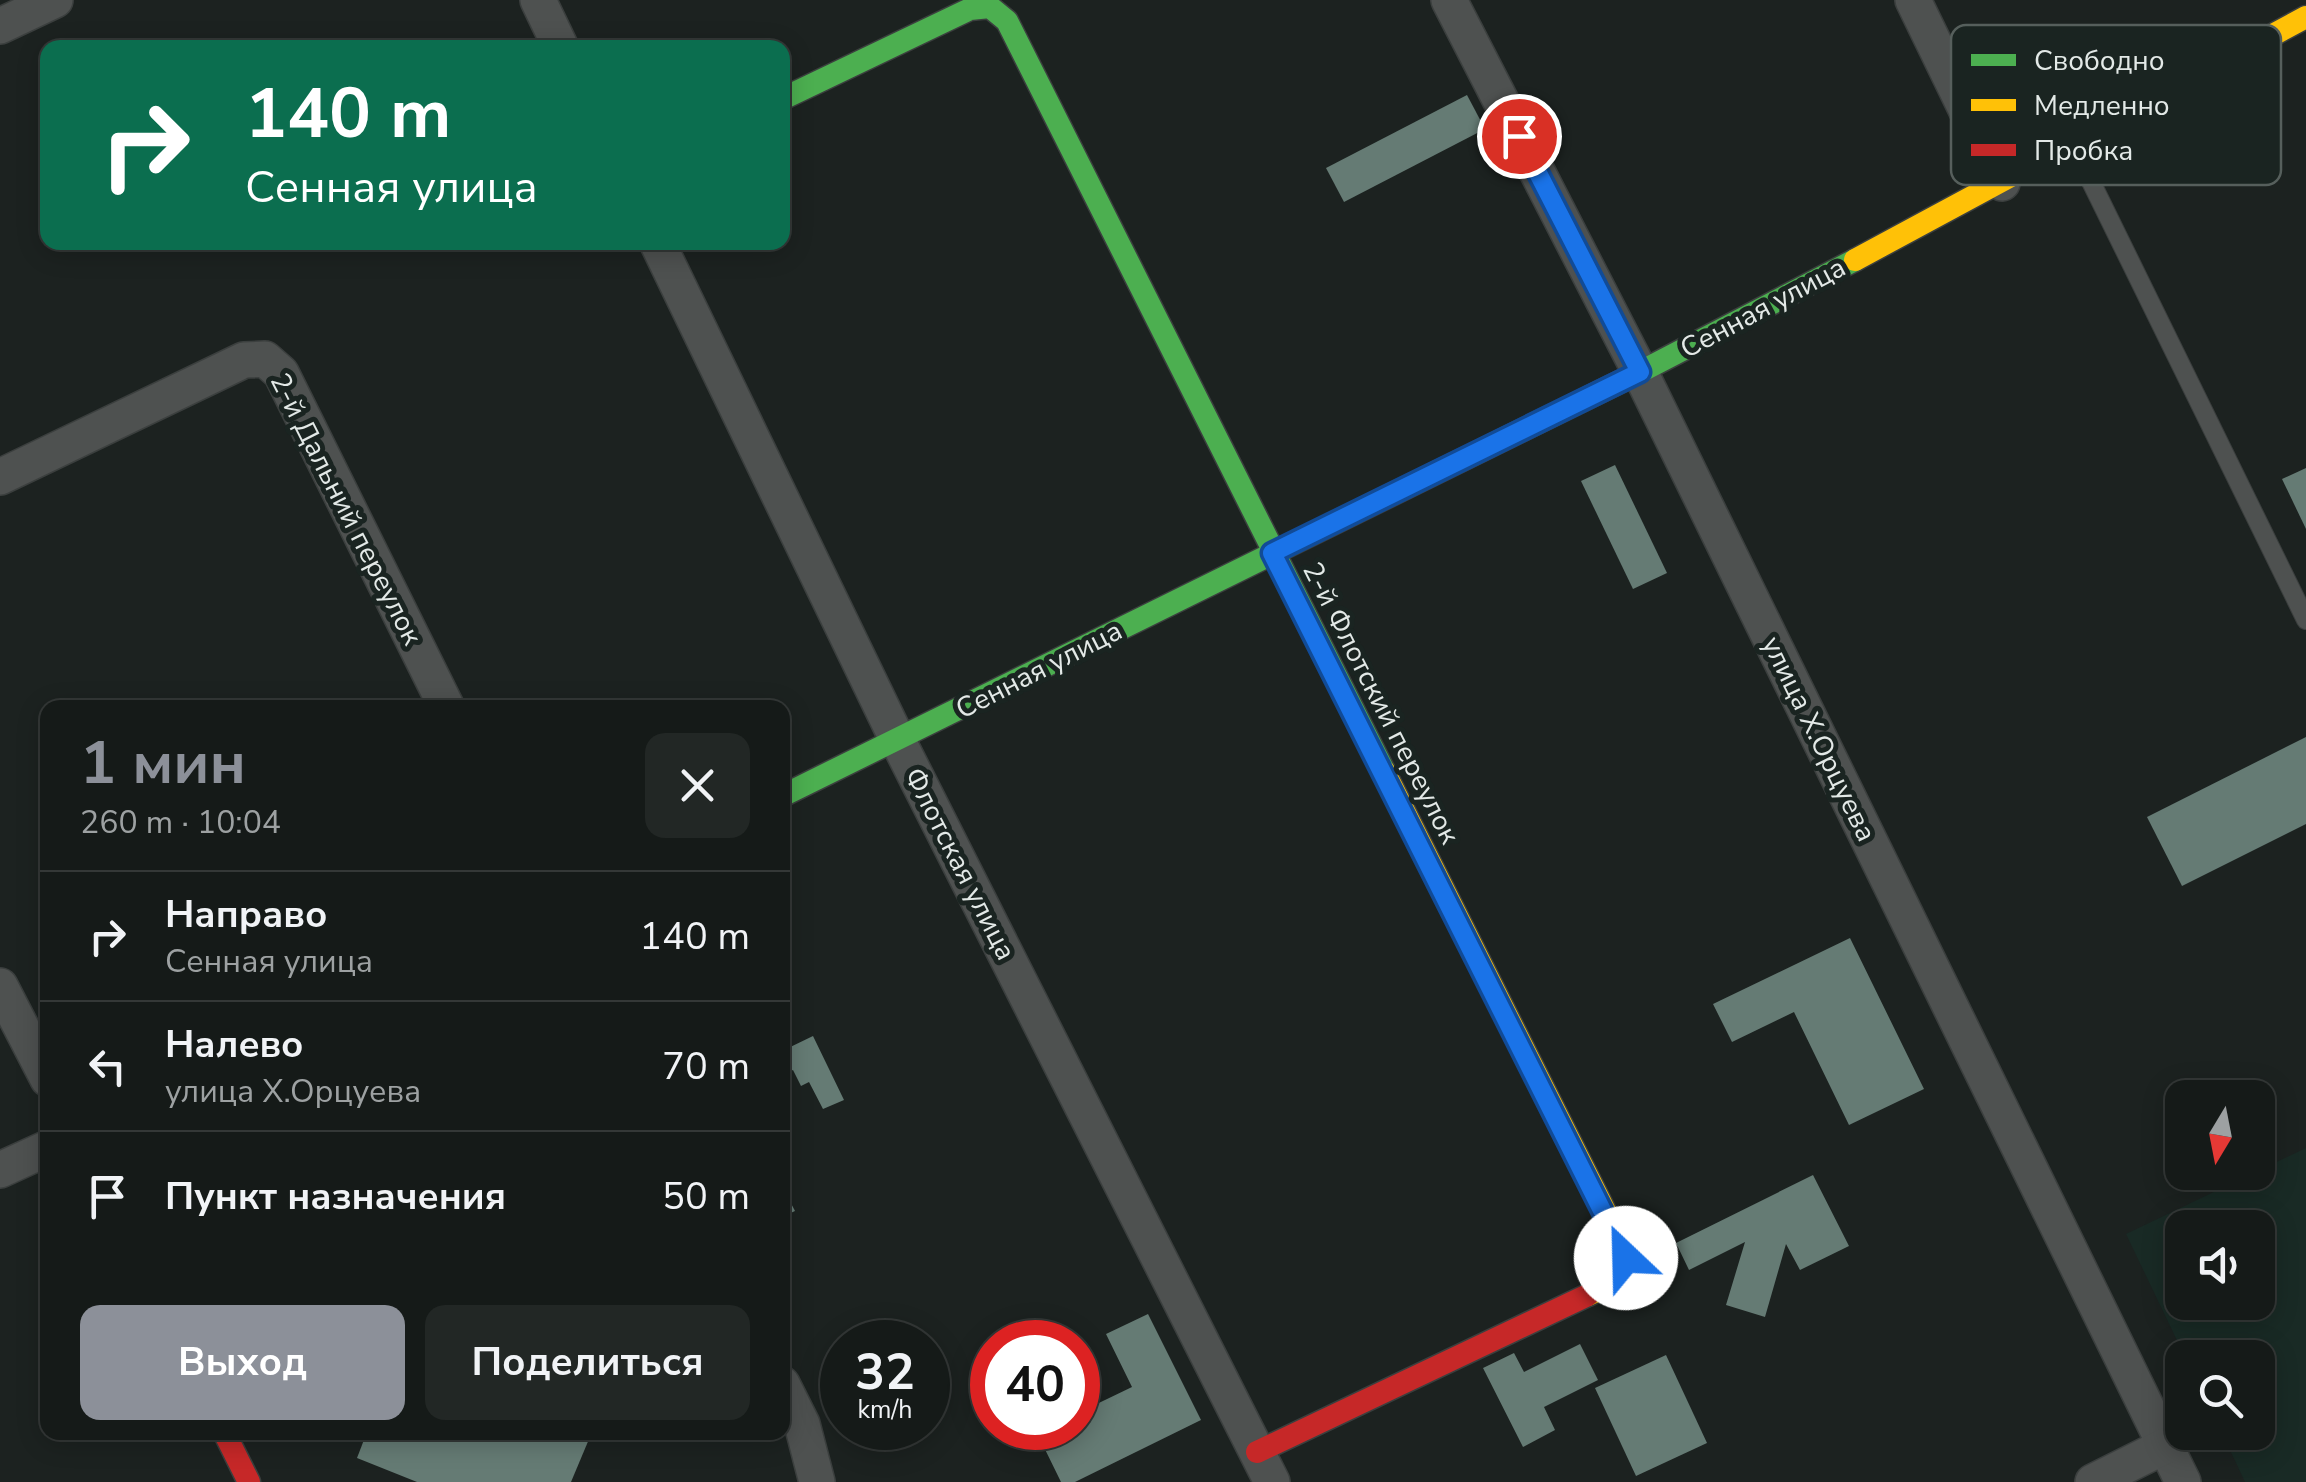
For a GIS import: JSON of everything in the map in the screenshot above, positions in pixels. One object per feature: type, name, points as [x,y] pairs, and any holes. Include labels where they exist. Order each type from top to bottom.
[{"type":"street","points":[[0,26],[55,0]]},
{"type":"street","points":[[538,0],[557,40]]},
{"type":"street","name":"улица Х.Орцуева","points":[[1450,0],[1640,372],[2165,1446]]},
{"type":"street","points":[[1913,0],[1951,78]]},
{"type":"street","name":"2-й Флотский переулок","points":[[790,96],[970,9],[990,7],[1000,13],[1626,1258],[1624,1269],[1610,1285],[1264,1467]]},
{"type":"street","name":"Сенная улица","points":[[2281,31],[2306,17]]},
{"type":"street","name":"Сенная улица","points":[[790,792],[1640,372],[1996,185]]},
{"type":"street","name":"Флотская улица","points":[[661,250],[898,741],[1264,1467]]},
{"type":"street","name":"2-й Дальний переулок","points":[[0,477],[244,360],[265,359],[281,373],[443,700]]},
{"type":"street","points":[[0,986],[40,1064]]},
{"type":"street","points":[[0,1170],[40,1152]]},
{"type":"street","points":[[790,1400],[802,1424],[817,1482]]},
{"type":"street","points":[[228,1440],[249,1482]]},
{"type":"street","points":[[2092,1482],[2165,1446]]},
{"type":"street","name":"улица Х.Орцуева","points":[[2167,1450],[2183,1482]]},
{"type":"lane","points":[[2093,185],[2306,620]]},
{"type":"shaded area","points":[[2306,1148],[2306,1482],[2245,1482],[2230,1450],[2275,1450],[2275,1340],[2177,1340],[2167,1320],[2275,1320],[2275,1210],[2176,1210],[2218,1190],[2275,1190],[2275,1163]]},
{"type":"shaded area","points":[[2165,1215],[2165,1315],[2126,1234]]},
{"type":"building","points":[[1467,95],[1485,129],[1344,202],[1326,168]]},
{"type":"building","points":[[1615,465],[1667,573],[1633,589],[1581,481]]},
{"type":"building","points":[[2306,468],[2306,529],[2282,479]]},
{"type":"building","points":[[2306,737],[2306,824],[2182,886],[2147,817]]},
{"type":"building","points":[[1850,938],[1924,1089],[1849,1125],[1794,1012],[1732,1042],[1713,1004]]},
{"type":"building","points":[[813,1036],[844,1100],[823,1109],[809,1082],[801,1086],[793,1070],[790,1071],[790,1047]]},
{"type":"building","points":[[1813,1175],[1849,1246],[1800,1270],[1786,1244],[1765,1317],[1726,1305],[1745,1242],[1689,1270],[1676,1243]]},
{"type":"building","points":[[1148,1314],[1201,1420],[1075,1482],[1061,1482],[1045,1450],[1100,1450],[1100,1402],[1132,1387],[1106,1334]]},
{"type":"building","points":[[1580,1344],[1598,1380],[1544,1407],[1555,1430],[1523,1447],[1483,1368],[1514,1353],[1524,1372]]},
{"type":"building","points":[[1666,1355],[1707,1443],[1636,1476],[1595,1388]]},
{"type":"building","points":[[364,1440],[589,1440],[571,1482],[417,1482],[357,1458]]},
{"type":"traffic: fast","points":[[790,95],[970,9],[990,7],[1007,21],[1384,771]]},
{"type":"traffic: fast","points":[[790,792],[1640,372],[1855,260]]},
{"type":"traffic: slow","points":[[2281,30],[2306,17]]},
{"type":"traffic: slow","points":[[1855,260],[1994,185]]},
{"type":"traffic: slow","points":[[1384,771],[1623,1247],[1624,1269],[1610,1285],[1588,1295]]},
{"type":"traffic: jam","points":[[1257,1452],[1588,1295]]},
{"type":"traffic: jam","points":[[228,1440],[249,1482]]},
{"type":"route","points":[[1519,136],[1640,372],[1272,553],[1626,1258]]}]
